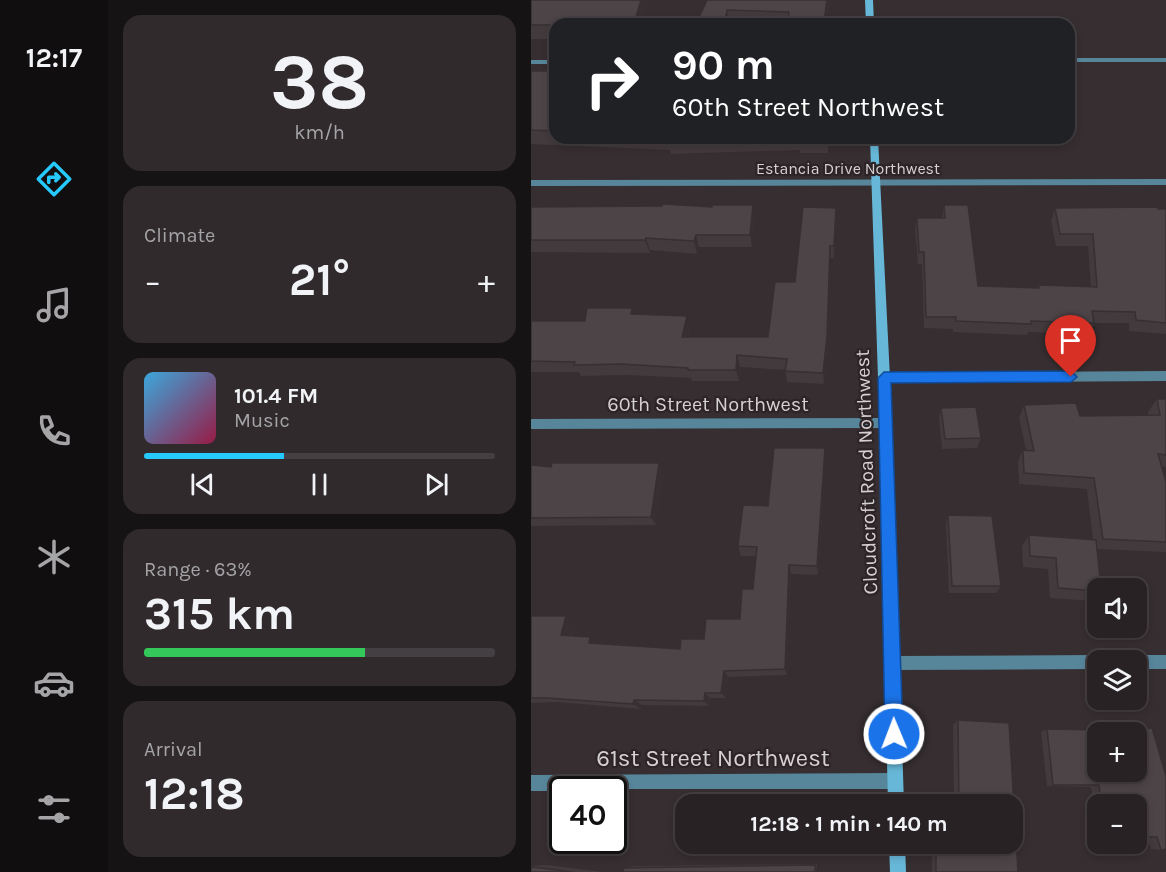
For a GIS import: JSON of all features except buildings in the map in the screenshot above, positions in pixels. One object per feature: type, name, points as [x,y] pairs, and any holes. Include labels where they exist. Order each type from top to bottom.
[{"type":"street","points":[[869,0],[870,18]]},
{"type":"street","points":[[1075,60],[1166,60]]},
{"type":"street","points":[[531,62],[549,62]]},
{"type":"street","name":"Cloudcroft Road Northwest","points":[[874,144],[884,378],[895,794]]},
{"type":"street","name":"Estancia Drive Northwest","points":[[531,183],[1166,182]]},
{"type":"street","points":[[884,378],[1166,376]]},
{"type":"street","name":"60th Street Northwest","points":[[531,424],[885,423]]},
{"type":"street","points":[[893,663],[1087,662]]},
{"type":"street","points":[[1147,662],[1166,662]]},
{"type":"street","name":"61st Street Northwest","points":[[531,783],[895,781]]},
{"type":"street","points":[[897,854],[898,872]]},
{"type":"route","points":[[894,734],[884,378],[1071,377]]}]
